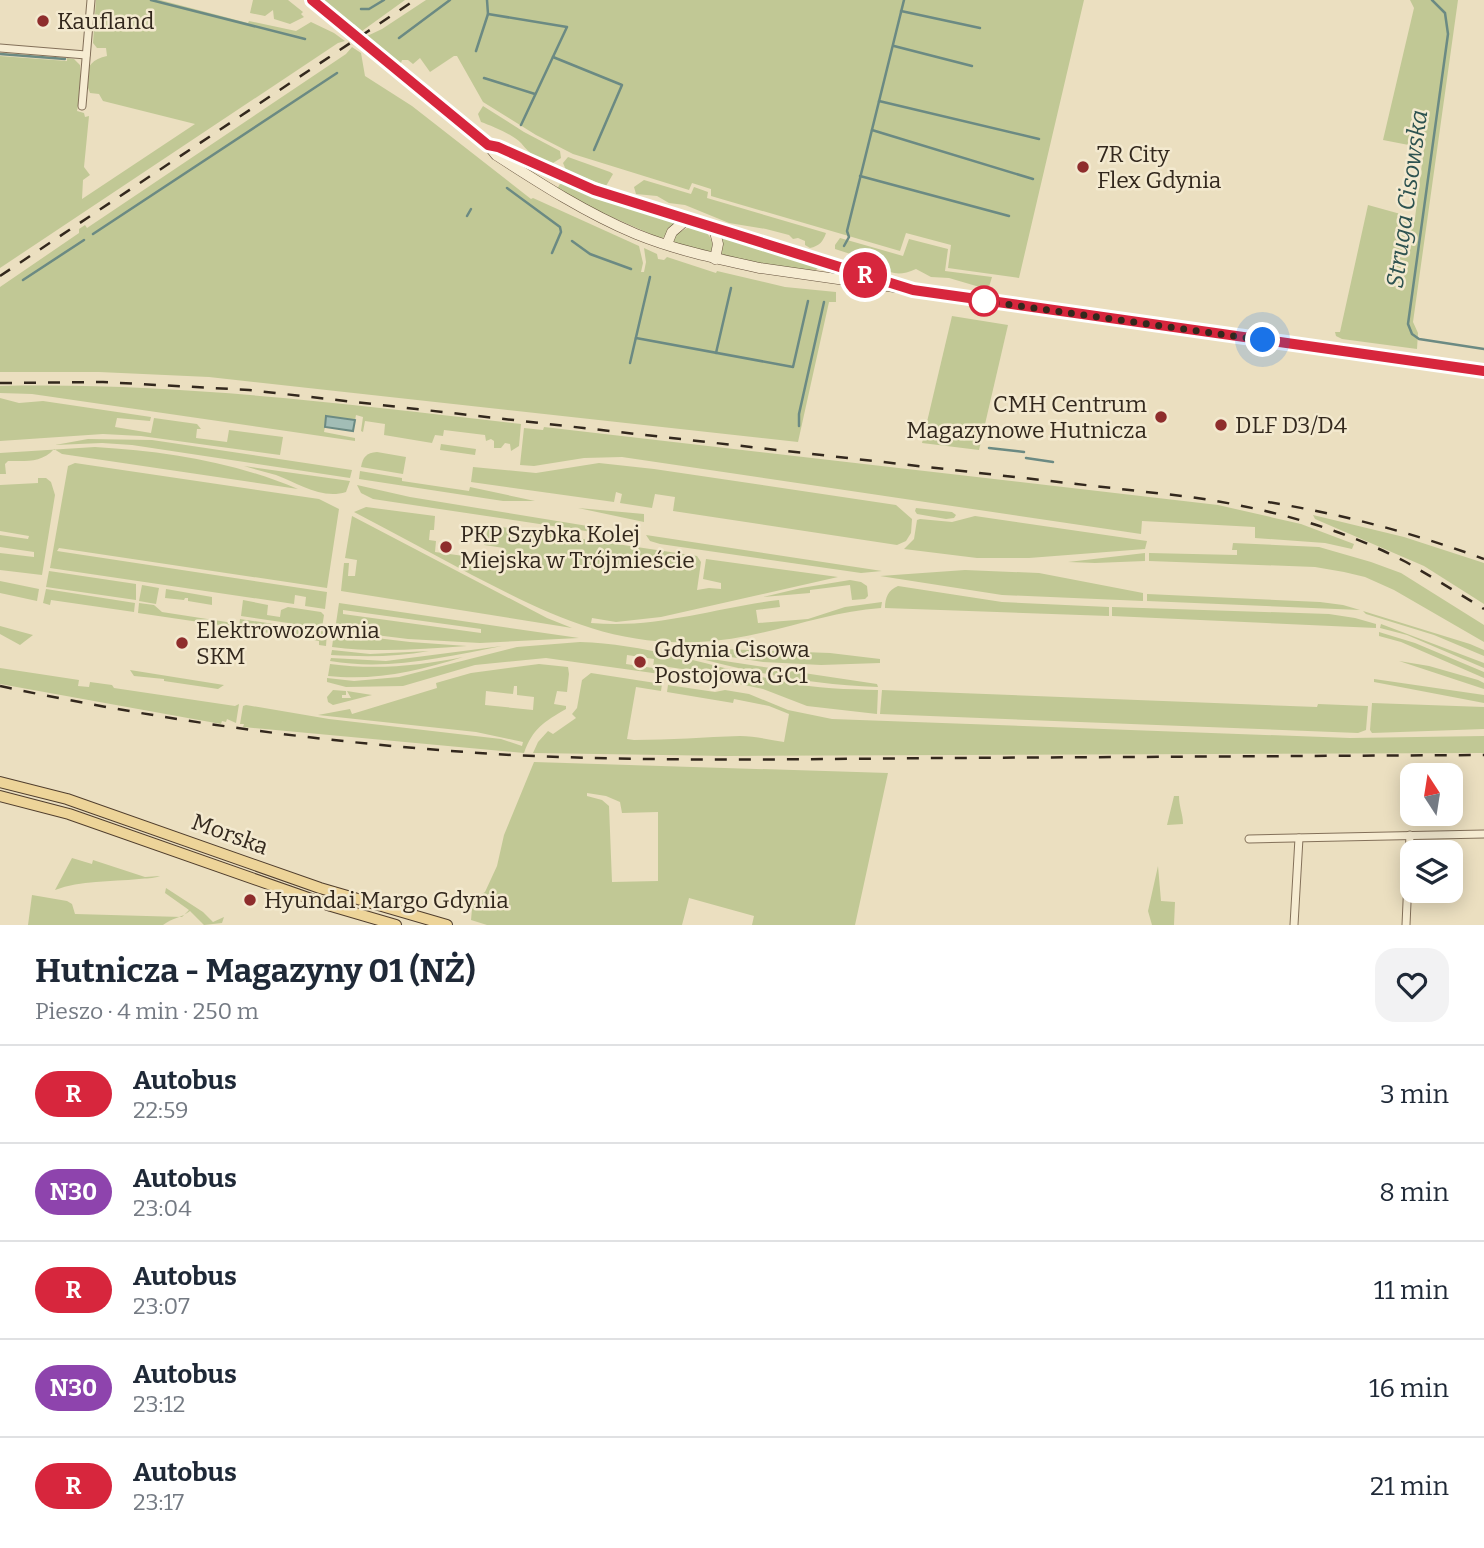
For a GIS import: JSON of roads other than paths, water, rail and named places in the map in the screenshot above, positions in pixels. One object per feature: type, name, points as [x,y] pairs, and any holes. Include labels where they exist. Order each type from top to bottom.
[{"type":"main road","points":[[312,0],[488,145],[496,155],[549,189],[624,229],[667,244],[715,259],[822,278],[1484,371]]},
{"type":"main road","points":[[488,145],[594,190],[913,290]]},
{"type":"main road","points":[[549,189],[558,175]]},
{"type":"main road","points":[[667,244],[672,232],[687,220]]},
{"type":"main road","points":[[714,228],[718,244],[715,259]]},
{"type":"main road","points":[[822,278],[824,263]]},
{"type":"main road","name":"Morska","points":[[0,782],[67,799],[320,888],[447,925]]},
{"type":"main road","name":"Morska","points":[[0,796],[69,814],[331,906],[396,925]]},
{"type":"street","points":[[82,106],[90,0]]},
{"type":"street","points":[[0,48],[86,55]]},
{"type":"street","points":[[1249,839],[1484,834]]},
{"type":"street","points":[[1406,925],[1410,835]]},
{"type":"street","points":[[1294,925],[1299,838]]},
{"type":"water","points":[[326,416],[355,420],[353,431],[325,427]]},
{"type":"waterway","points":[[151,0],[305,39]]},
{"type":"waterway","points":[[361,9],[369,9],[384,0]]},
{"type":"waterway","points":[[399,38],[450,0]]},
{"type":"waterway","points":[[476,51],[488,14],[487,0]]},
{"type":"waterway","points":[[844,246],[849,237],[847,231],[904,0]]},
{"type":"waterway","name":"Struga Cisowska","points":[[1432,0],[1445,13],[1448,34],[1408,324],[1412,334],[1419,339],[1484,349]]},
{"type":"waterway","points":[[901,11],[980,28]]},
{"type":"waterway","points":[[488,14],[567,27],[521,125]]},
{"type":"waterway","points":[[894,46],[972,66]]},
{"type":"waterway","points":[[0,54],[65,59]]},
{"type":"waterway","points":[[553,57],[622,85],[594,150]]},
{"type":"waterway","points":[[93,234],[337,73]]},
{"type":"waterway","points":[[484,78],[535,94]]},
{"type":"waterway","points":[[879,101],[1039,139]]},
{"type":"waterway","points":[[872,130],[1033,179]]},
{"type":"waterway","points":[[860,176],[1009,216]]},
{"type":"waterway","points":[[507,188],[560,227],[561,232],[552,253]]},
{"type":"waterway","points":[[467,216],[471,209]]},
{"type":"waterway","points":[[23,280],[84,240]]},
{"type":"waterway","points":[[572,241],[590,254],[631,269]]},
{"type":"waterway","points":[[630,363],[650,277]]},
{"type":"waterway","points":[[716,353],[731,288]]},
{"type":"waterway","points":[[636,338],[793,367],[808,301]]},
{"type":"waterway","points":[[799,426],[799,414],[824,302]]},
{"type":"waterway","points":[[989,448],[1024,452]]},
{"type":"waterway","points":[[1026,458],[1053,462]]},
{"type":"railway","points":[[0,276],[415,0]]},
{"type":"railway","points":[[0,383],[103,382],[249,390],[1191,497],[1274,513],[1355,539],[1406,562],[1484,609]]},
{"type":"railway","points":[[1268,502],[1377,525],[1484,559]]},
{"type":"railway","points":[[0,686],[127,711],[254,730],[382,745],[511,755],[728,760],[1484,755]]},
{"type":"place","name":"Kaufland","points":[[43,21]]},
{"type":"place","name":"7R City Flex Gdynia","points":[[1083,167]]},
{"type":"place","name":"CMH Centrum Magazynowe Hutnicza","points":[[1161,417]]},
{"type":"place","name":"DLF D3/D4","points":[[1221,425]]},
{"type":"place","name":"PKP Szybka Kolej Miejska w Trójmieście","points":[[446,547]]},
{"type":"place","name":"Elektrowozownia SKM","points":[[182,643]]},
{"type":"place","name":"Gdynia Cisowa Postojowa GC1","points":[[640,662]]},
{"type":"place","name":"Hyundai Margo Gdynia","points":[[250,900]]}]
